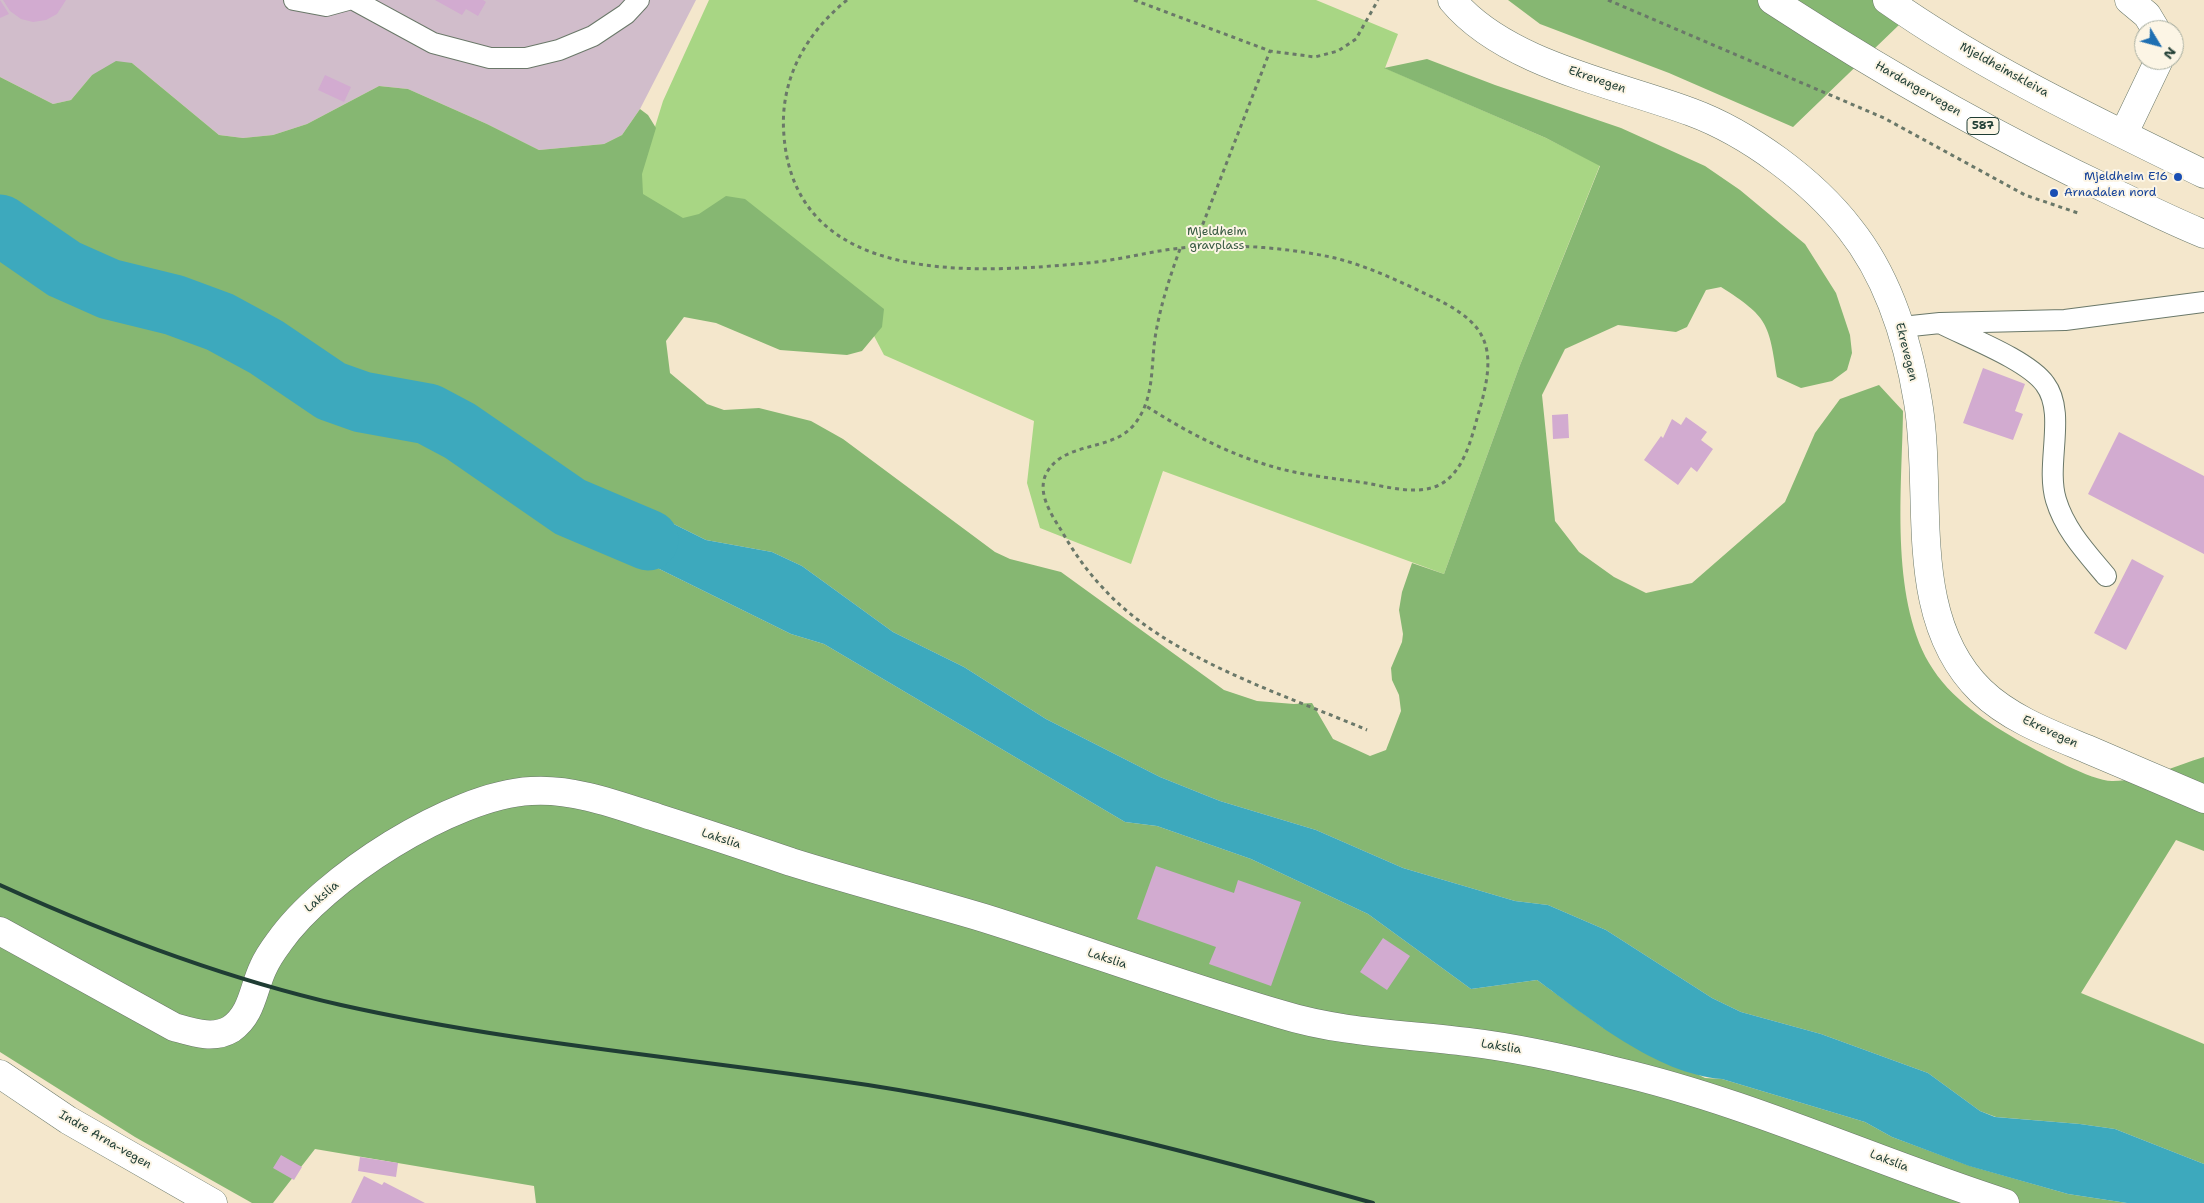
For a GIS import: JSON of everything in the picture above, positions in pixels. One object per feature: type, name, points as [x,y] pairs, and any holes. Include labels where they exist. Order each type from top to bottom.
[{"type":"street","name":"Ekrevegen","points":[[1452,0],[1460,10],[1496,38],[1542,61],[1694,113],[1737,134],[1784,166],[1828,203],[1851,230],[1875,267],[1902,327],[1918,403],[1923,449],[1926,547],[1933,593],[1942,630],[1966,673],[1982,692],[2027,722],[2204,799]]},
{"type":"street","name":"Hardangervegen","points":[[1772,0],[1905,82],[1975,122],[2062,168],[2204,234]]},
{"type":"street","name":"Mjeldheimskleiva","points":[[1887,0],[1915,20],[1993,66],[2204,174]]},
{"type":"street","points":[[2130,0],[2150,20]]},
{"type":"street","points":[[2124,134],[2154,70]]},
{"type":"street","name":"Lakslia","points":[[0,932],[174,1027],[200,1034],[219,1035],[235,1027],[245,1016],[263,968],[294,922],[322,895],[361,865],[427,825],[471,805],[503,795],[534,790],[570,794],[621,806],[797,863],[987,919],[1287,1016],[1344,1029],[1464,1041],[1526,1051],[1620,1072],[1691,1091],[1826,1137],[2004,1203]]},
{"type":"street","name":"Indre Arna-vegen","points":[[0,1074],[68,1120],[213,1203]]},
{"type":"lane","points":[[294,0],[326,6],[348,0]]},
{"type":"lane","points":[[354,0],[433,43],[490,58],[526,58],[560,50],[593,36],[626,14],[639,0]]},
{"type":"lane","points":[[1902,327],[1940,323],[2065,320],[2204,302]]},
{"type":"lane","points":[[1940,323],[2026,367],[2045,384],[2055,404],[2052,463],[2056,499],[2069,530],[2106,576]]},
{"type":"path","points":[[847,0],[819,26],[798,60],[787,84],[782,119],[785,150],[798,188],[814,215],[832,233],[863,250],[898,261],[928,267],[997,268],[1089,263],[1194,247],[1269,248],[1336,259],[1393,278],[1446,303],[1469,318],[1481,332],[1488,348],[1488,370],[1481,405],[1458,469],[1450,479],[1433,488],[1418,490],[1388,487],[1282,469],[1220,447],[1180,428],[1146,406]]},
{"type":"path","points":[[1134,0],[1270,51],[1315,57],[1338,51],[1356,39],[1378,0]]},
{"type":"path","points":[[1608,0],[1884,118],[2026,196],[2082,214]]},
{"type":"path","points":[[1194,247],[1270,51]]},
{"type":"path","points":[[1180,249],[1163,299],[1157,325],[1149,397],[1146,406],[1131,428],[1120,437],[1066,454],[1054,463],[1043,484],[1044,496],[1055,521],[1080,561],[1104,590],[1156,634],[1238,675],[1367,730]]},
{"type":"shaded area","points":[[0,0],[696,0],[640,109],[622,135],[604,144],[539,150],[487,124],[408,89],[379,86],[307,124],[273,135],[243,138],[219,135],[132,63],[92,75],[71,100],[53,104],[0,77]]},
{"type":"green space","name":"Mjeldheim gravplass","points":[[709,0],[1316,0],[1398,34],[1385,68],[1546,138],[1600,165],[1520,365],[1444,574],[1163,471],[1131,564],[1040,528],[1027,483],[1034,421],[884,355],[861,311],[647,208],[637,185],[663,101]]},
{"type":"green space","points":[[1508,0],[1891,0],[1900,24],[1793,127],[1669,73],[1540,24]]},
{"type":"green space","points":[[1427,59],[1495,85],[1621,128],[1705,166],[1740,190],[1805,244],[1836,293],[1850,335],[1852,353],[1847,370],[1832,381],[1801,388],[1777,377],[1771,344],[1764,323],[1748,306],[1721,287],[1706,290],[1687,327],[1676,332],[1618,325],[1565,349],[1542,395],[1555,521],[1579,552],[1614,577],[1646,593],[1692,583],[1785,502],[1815,433],[1840,399],[1879,385],[1903,411],[1901,540],[1903,574],[1908,606],[1917,636],[1929,663],[1948,688],[1971,709],[2010,735],[2068,766],[2104,780],[2136,779],[2204,757],[2204,851],[2176,840],[2081,993],[2204,1044],[2204,1164],[2115,1129],[1996,1117],[1980,1111],[1928,1073],[1821,1034],[1741,1012],[1712,998],[1606,930],[1548,905],[1515,901],[1403,868],[1316,830],[1220,801],[1160,777],[1046,719],[964,667],[893,632],[802,566],[772,552],[706,540],[613,494],[597,491],[595,545],[631,555],[791,634],[824,644],[1125,822],[1157,826],[1251,859],[1368,914],[1471,989],[1537,980],[1602,1027],[1705,1078],[1722,1079],[1865,1122],[1892,1137],[1970,1166],[2068,1194],[2127,1203],[536,1203],[534,1186],[315,1149],[273,1203],[252,1203],[135,1137],[0,1052],[0,77],[53,104],[71,100],[92,75],[116,61],[132,63],[219,135],[243,138],[273,135],[307,124],[379,86],[408,89],[487,124],[539,150],[604,144],[622,135],[640,109],[648,115],[656,128],[642,174],[643,194],[683,218],[699,214],[726,196],[745,199],[884,309],[882,327],[862,351],[847,355],[780,350],[716,323],[684,317],[666,341],[670,373],[707,404],[724,410],[759,408],[811,421],[843,439],[995,552],[1010,559],[1061,572],[1224,690],[1257,701],[1294,704],[1312,703],[1333,739],[1370,756],[1386,750],[1401,711],[1399,695],[1392,680],[1391,668],[1402,642],[1403,634],[1399,610],[1402,592],[1412,563],[1444,574],[1520,365],[1600,166],[1546,138],[1384,68]]},
{"type":"water","points":[[597,491],[613,494],[706,540],[772,552],[802,566],[893,632],[964,667],[1046,719],[1160,777],[1220,801],[1316,830],[1403,868],[1515,901],[1548,905],[1606,930],[1712,998],[1741,1012],[1821,1034],[1928,1073],[1980,1111],[1995,1117],[2115,1129],[2204,1164],[2204,1203],[2127,1203],[2068,1194],[1969,1166],[1892,1137],[1865,1122],[1722,1079],[1697,1075],[1672,1067],[1624,1042],[1537,980],[1471,989],[1368,914],[1251,859],[1157,826],[1125,822],[824,644],[791,634],[631,555],[595,545],[567,522],[576,501],[585,495]]},
{"type":"building","points":[[0,0],[9,14],[0,18]]},
{"type":"building","points":[[3,0],[66,0],[57,14],[46,20],[33,22],[21,19],[10,11]]},
{"type":"building","points":[[435,0],[483,0],[486,2],[478,16],[466,9],[462,15]]},
{"type":"building","points":[[325,75],[351,87],[344,102],[318,90]]},
{"type":"building","points":[[1983,368],[2025,384],[2015,411],[2023,414],[2013,440],[1963,423]]},
{"type":"building","points":[[1568,414],[1569,438],[1553,439],[1552,415]]},
{"type":"building","points":[[1686,417],[1707,432],[1701,440],[1713,449],[1697,472],[1691,467],[1678,485],[1644,460],[1661,436],[1663,438],[1672,419],[1681,425]]},
{"type":"building","points":[[2119,432],[2204,476],[2204,554],[2088,494]]},
{"type":"building","points":[[2132,559],[2164,576],[2126,650],[2094,633]]},
{"type":"building","points":[[1156,866],[1234,893],[1238,880],[1301,902],[1271,986],[1209,964],[1216,947],[1137,919]]},
{"type":"building","points":[[1383,938],[1410,956],[1387,990],[1360,972]]},
{"type":"building","points":[[281,1155],[302,1167],[294,1180],[273,1168]]},
{"type":"building","points":[[360,1157],[398,1163],[396,1177],[358,1171]]},
{"type":"building","points":[[364,1176],[382,1185],[384,1182],[425,1203],[351,1203]]},
{"type":"waterway","points":[[0,225],[64,269],[109,289],[174,305],[220,322],[266,347],[331,391],[362,402],[428,414],[460,431],[570,507],[648,540]]},
{"type":"railway","points":[[0,885],[83,921],[168,954],[253,982],[341,1005],[406,1019],[472,1030],[604,1050],[802,1075],[996,1108],[1122,1136],[1373,1203]]},
{"type":"place","name":"Mjeldheim E16","points":[[2178,177]]},
{"type":"place","name":"Arnadalen nord","points":[[2054,193]]}]
